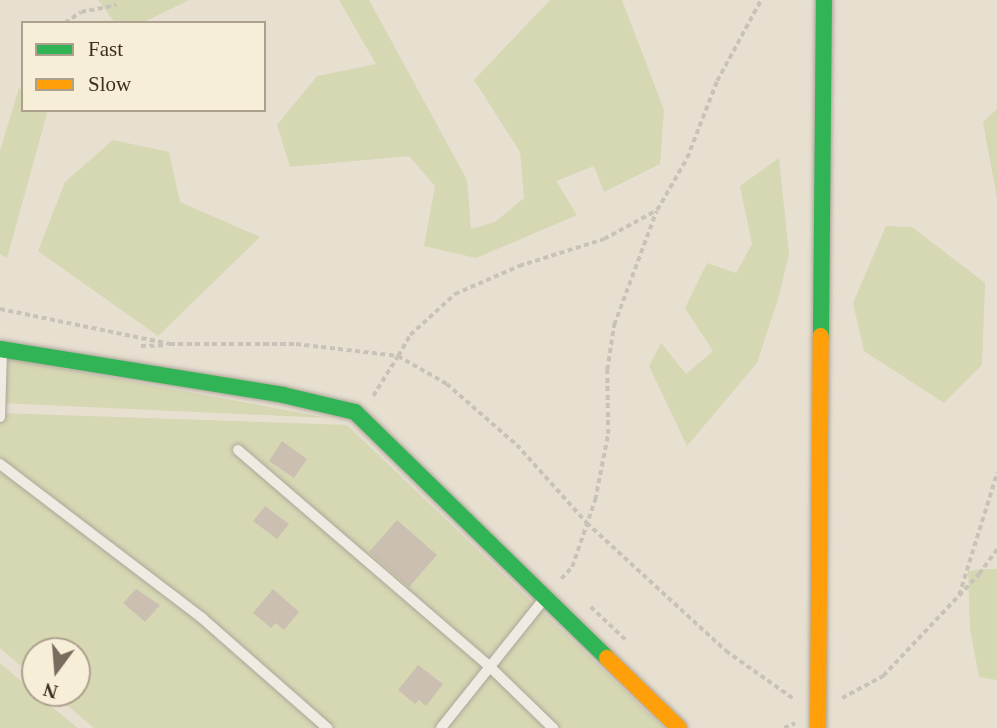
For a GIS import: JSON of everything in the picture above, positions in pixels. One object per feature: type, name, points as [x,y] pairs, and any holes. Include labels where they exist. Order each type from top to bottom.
[{"type":"street","points":[[818,720],[824,0]]},
{"type":"street","points":[[1,349],[283,395],[355,412],[547,596],[679,728]]},
{"type":"lane","points":[[0,417],[1,349]]},
{"type":"lane","points":[[238,450],[488,664],[553,728]]},
{"type":"lane","points":[[0,464],[202,618],[327,728]]},
{"type":"lane","points":[[441,728],[488,664],[547,596]]},
{"type":"path","points":[[547,596],[572,568],[587,523],[608,434],[607,370],[614,324],[657,211],[687,158],[717,81],[761,0]]},
{"type":"path","points":[[68,21],[81,12],[116,5]]},
{"type":"path","points":[[355,412],[379,390],[410,335],[455,294],[519,266],[604,239],[657,211]]},
{"type":"path","points":[[0,309],[170,344],[296,344],[398,356],[457,393],[517,445],[587,523],[726,651],[818,720]]},
{"type":"path","points":[[354,351],[398,356]]},
{"type":"path","points":[[958,597],[997,473]]},
{"type":"path","points":[[785,728],[818,720],[883,676],[958,597],[997,549]]},
{"type":"green space","points":[[98,0],[189,0],[146,21],[114,21]]},
{"type":"green space","points":[[339,0],[369,0],[467,180],[471,229],[495,222],[524,198],[520,152],[474,80],[550,0],[622,0],[664,110],[660,164],[604,192],[594,166],[556,181],[577,215],[476,258],[424,246],[435,186],[409,156],[290,167],[277,125],[317,76],[376,64]]},
{"type":"green space","points":[[19,88],[21,112],[47,112],[7,258],[0,254],[0,151]]},
{"type":"green space","points":[[997,109],[997,198],[983,122]]},
{"type":"green space","points":[[113,140],[169,152],[180,202],[260,237],[158,336],[38,251],[65,182]]},
{"type":"green space","points":[[779,158],[789,254],[779,296],[757,363],[687,446],[649,366],[661,343],[686,374],[713,351],[685,308],[707,263],[736,273],[752,244],[740,186]]},
{"type":"green space","points":[[886,226],[912,227],[985,283],[982,365],[944,403],[864,351],[853,303]]},
{"type":"green space","points":[[0,357],[328,418],[0,403]]},
{"type":"green space","points":[[0,413],[347,425],[664,728],[94,728],[69,707],[91,707],[91,637],[21,637],[21,666],[0,648]]},
{"type":"green space","points":[[997,569],[997,680],[979,677],[970,629],[968,571]]},
{"type":"green space","points":[[0,663],[21,681],[21,707],[52,707],[78,728],[0,728]]},
{"type":"building","points":[[282,441],[307,459],[294,478],[269,461]]},
{"type":"building","points":[[265,506],[289,524],[277,539],[253,521]]},
{"type":"building","points":[[397,520],[437,555],[409,587],[369,552]]},
{"type":"building","points":[[136,589],[160,605],[145,622],[123,603]]},
{"type":"building","points":[[273,589],[299,612],[284,630],[276,623],[271,628],[253,613]]},
{"type":"building","points":[[418,665],[443,684],[426,706],[419,700],[415,704],[398,690]]},
{"type":"traffic: fast","points":[[821,336],[824,0]]},
{"type":"traffic: fast","points":[[0,349],[283,395],[355,412],[607,658]]},
{"type":"traffic: slow","points":[[818,728],[821,336]]},
{"type":"traffic: slow","points":[[607,658],[679,728]]}]
